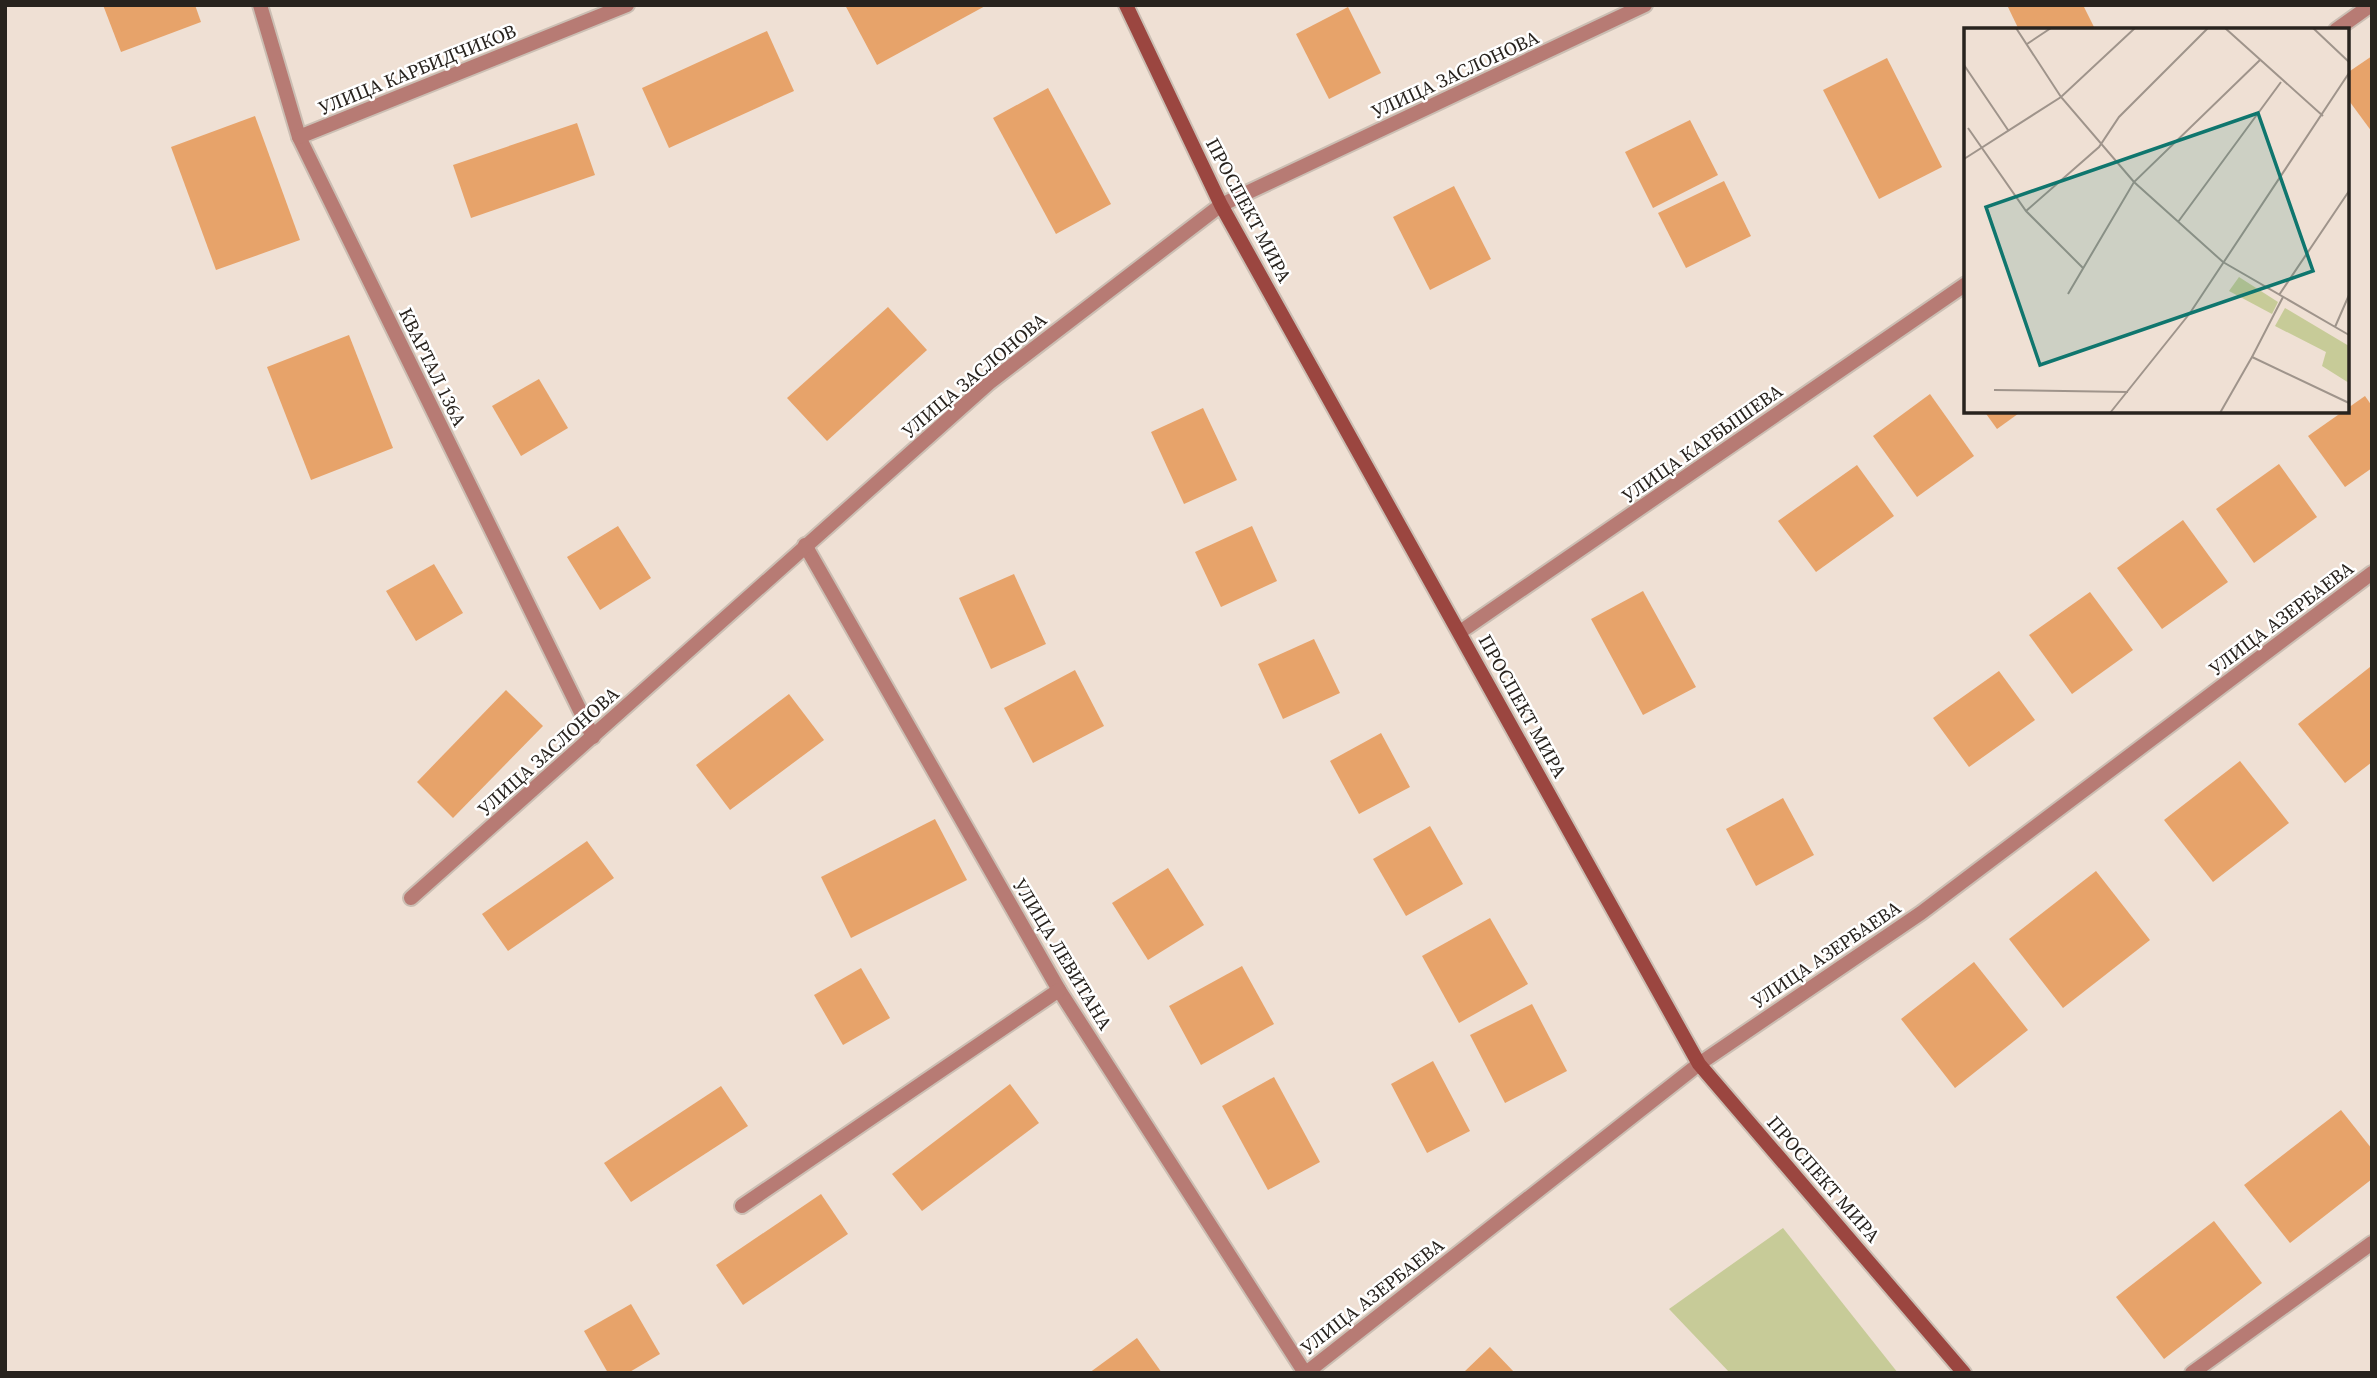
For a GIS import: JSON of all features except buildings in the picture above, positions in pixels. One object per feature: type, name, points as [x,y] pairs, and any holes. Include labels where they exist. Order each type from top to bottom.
[{"type":"main road","name":"ПРОСПЕКТ МИРА","points":[[1126,5],[1221,205],[1699,1064],[1964,1373]]},
{"type":"street","name":"КВАРТАЛ 136А","points":[[260,5],[299,137],[593,737]]},
{"type":"street","name":"УЛИЦА КАРБИДЧИКОВ","points":[[299,137],[627,5]]},
{"type":"street","name":"УЛИЦА ЗАСЛОНОВА","points":[[411,898],[989,383],[1221,205],[1645,5]]},
{"type":"street","points":[[2339,28],[2371,5]]},
{"type":"street","name":"УЛИЦА КАРБЫШЕВА","points":[[1460,632],[1964,286]]},
{"type":"street","name":"УЛИЦА ЛЕВИТАНА","points":[[805,545],[1059,990],[1306,1373]]},
{"type":"street","name":"УЛИЦА АЗЕРБАЕВА","points":[[1306,1373],[1699,1064],[1921,913],[2372,573]]},
{"type":"street","points":[[742,1206],[1059,990]]},
{"type":"street","points":[[2192,1373],[2372,1243]]},
{"type":"green space","points":[[1783,1228],[1898,1373],[1730,1373],[1669,1309]]}]
